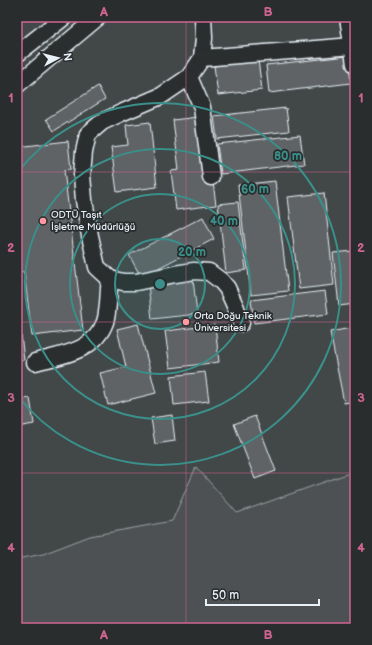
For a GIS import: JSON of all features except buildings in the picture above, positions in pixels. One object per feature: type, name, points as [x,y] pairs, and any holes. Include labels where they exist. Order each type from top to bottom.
[{"type":"street","points":[[17,54],[64,17]]},
{"type":"street","points":[[17,85],[98,17]]},
{"type":"street","points":[[348,17],[355,64]]},
{"type":"street","points":[[204,18],[202,58],[189,77],[161,96],[102,122],[88,134],[84,152],[82,175],[84,200],[97,267],[110,279],[123,282],[136,282],[194,271],[209,272],[221,281],[227,288],[241,323]]},
{"type":"street","points":[[202,58],[353,46]]},
{"type":"street","points":[[189,77],[202,107],[211,177]]},
{"type":"street","points":[[35,362],[82,349],[96,338],[105,321],[110,279]]},
{"type":"shaded area","name":"Orta Doğu Teknik Üniversitesi","points":[[17,17],[355,17],[355,628],[17,628]]},
{"type":"shaded area","points":[[196,467],[237,513],[355,471],[355,628],[17,628],[17,559],[43,554],[90,536],[172,521]]},
{"type":"place","name":"ODTÜ Taşıt İşletme Müdürlüğü","points":[[43,221]]},
{"type":"place","name":"Orta Doğu Teknik Üniversitesi","points":[[186,322]]}]
